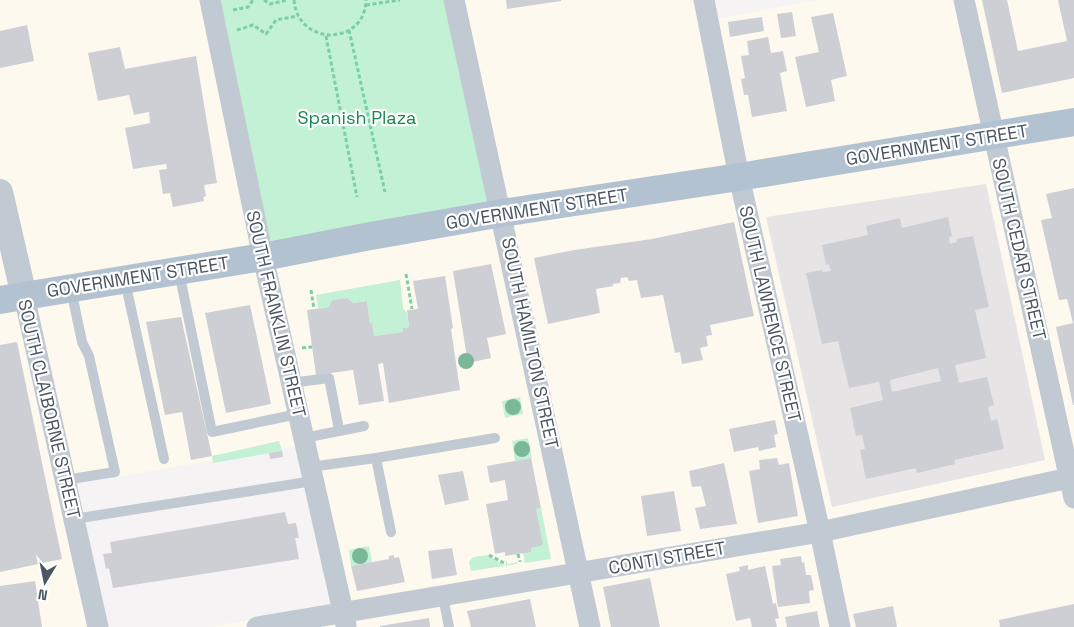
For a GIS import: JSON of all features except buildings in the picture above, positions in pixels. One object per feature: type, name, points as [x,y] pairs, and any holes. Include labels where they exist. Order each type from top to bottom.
[{"type":"main road","name":"GOVERNMENT STREET","points":[[12,298],[262,258],[502,213],[739,177],[1074,122]]},
{"type":"street","name":"SOUTH FRANKLIN STREET","points":[[210,0],[262,258],[345,620]]},
{"type":"street","name":"SOUTH HAMILTON STREET","points":[[454,0],[502,213],[590,627]]},
{"type":"street","name":"SOUTH LAWRENCE STREET","points":[[704,0],[739,177],[840,627]]},
{"type":"street","name":"SOUTH CEDAR STREET","points":[[964,0],[993,136],[1073,484]]},
{"type":"street","name":"SOUTH CLAIBORNE STREET","points":[[0,192],[12,298],[65,480],[98,627]]},
{"type":"street","name":"CONTI STREET","points":[[257,627],[345,620],[443,596],[820,532],[1073,484]]},
{"type":"lane","points":[[179,271],[212,432],[298,414]]},
{"type":"lane","points":[[125,280],[164,459]]},
{"type":"lane","points":[[65,480],[115,472],[89,356],[82,342],[71,288]]},
{"type":"lane","points":[[290,383],[329,378],[339,430]]},
{"type":"lane","points":[[304,438],[364,426]]},
{"type":"lane","points":[[74,519],[311,474],[376,458],[495,438]]},
{"type":"lane","points":[[376,458],[391,532]]},
{"type":"lane","points":[[443,596],[449,627]]},
{"type":"path","points":[[264,0],[270,4],[287,0]]},
{"type":"path","points":[[294,0],[298,16],[305,26],[314,32],[326,36],[338,35],[357,24],[363,15],[366,0]]},
{"type":"path","points":[[366,5],[400,0]]},
{"type":"path","points":[[218,36],[253,25],[266,34],[276,20],[298,16]]},
{"type":"path","points":[[349,30],[385,192]]},
{"type":"path","points":[[326,36],[357,197]]},
{"type":"path","points":[[406,274],[412,309]]},
{"type":"path","points":[[311,290],[314,309]]},
{"type":"path","points":[[307,347],[312,347]]},
{"type":"path","points":[[489,555],[504,563],[520,560],[518,554]]},
{"type":"shaded area","points":[[0,0],[712,0],[716,19],[816,0],[1074,0],[1074,627],[207,627],[333,606],[296,446],[75,484],[108,627],[0,627]]},
{"type":"shaded area","points":[[986,184],[1045,460],[832,507],[766,217]]},
{"type":"green space","name":"Spanish Plaza","points":[[210,0],[454,0],[502,213],[263,257]]},
{"type":"green space","points":[[400,280],[403,308],[407,313],[409,327],[403,328],[403,332],[374,336],[372,324],[370,324],[367,301],[353,303],[347,298],[332,300],[329,307],[318,308],[316,295]]},
{"type":"green space","points":[[520,397],[523,414],[505,418],[502,401]]},
{"type":"green space","points":[[528,438],[532,458],[515,461],[512,441]]},
{"type":"green space","points":[[279,441],[282,451],[213,463],[212,456]]},
{"type":"green space","points":[[541,508],[551,559],[525,563],[523,553],[531,548],[536,509]]},
{"type":"green space","points":[[369,546],[372,562],[351,566],[349,550]]},
{"type":"green space","points":[[487,555],[504,565],[517,562],[517,564],[471,571],[469,562],[473,557]]}]
